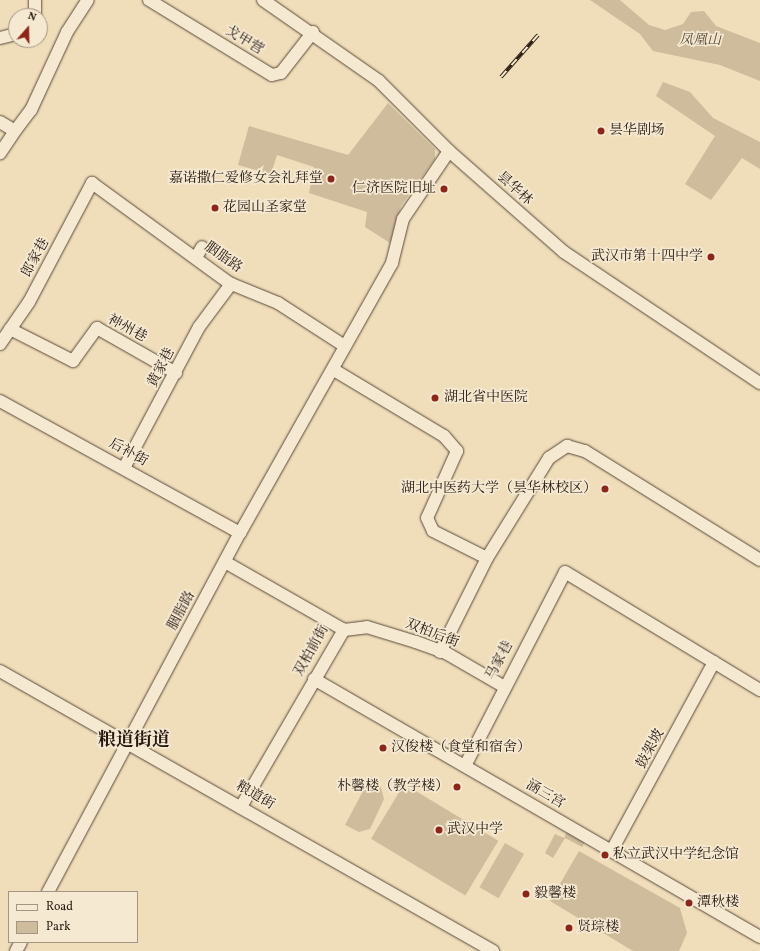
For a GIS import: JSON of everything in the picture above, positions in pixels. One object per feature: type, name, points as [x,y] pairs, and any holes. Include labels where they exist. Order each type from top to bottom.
[{"type":"street","points":[[0,153],[31,110],[67,32],[88,0]]},
{"type":"street","name":"戈甲营","points":[[149,0],[272,75],[281,73],[313,32]]},
{"type":"street","name":"昙华林","points":[[263,0],[313,32],[379,81],[449,151],[564,252],[760,383]]},
{"type":"street","points":[[0,122],[15,131]]},
{"type":"street","name":"胭脂路","points":[[49,891],[224,562],[334,370],[343,345],[392,263],[403,219],[449,151]]},
{"type":"street","name":"胭脂路","points":[[92,183],[231,284],[278,303],[343,345]]},
{"type":"street","name":"郎家巷","points":[[0,344],[29,302],[92,183]]},
{"type":"street","name":"黄家巷","points":[[124,468],[176,373],[199,327],[231,284]]},
{"type":"street","name":"神州巷","points":[[10,329],[73,361],[97,328],[176,373]]},
{"type":"street","points":[[334,370],[444,436],[457,451],[427,518],[433,531],[487,558]]},
{"type":"street","name":"后补街","points":[[0,401],[240,533]]},
{"type":"street","points":[[440,652],[487,558],[549,458],[567,446],[585,451],[760,560]]},
{"type":"street","name":"双柏前街","points":[[224,562],[344,630],[314,679],[242,805]]},
{"type":"street","name":"马家巷","points":[[465,766],[504,686],[565,572],[714,662]]},
{"type":"street","name":"双柏后街","points":[[344,630],[367,628],[440,652],[504,686]]},
{"type":"street","points":[[714,662],[760,690]]},
{"type":"street","name":"鼓架坡","points":[[612,850],[714,662]]},
{"type":"street","name":"粮道街","points":[[0,671],[242,805],[493,951]]},
{"type":"street","name":"涵三宫","points":[[314,679],[760,937]]},
{"type":"green space","name":"凤凰山","points":[[590,0],[620,0],[649,25],[665,30],[683,24],[691,12],[704,11],[716,26],[760,43],[760,81],[720,65],[653,51],[640,34]]},
{"type":"green space","points":[[663,82],[690,92],[713,118],[760,142],[760,169],[742,158],[711,200],[685,184],[715,136],[656,96]]},
{"type":"green space","points":[[388,103],[435,149],[435,159],[401,206],[390,243],[365,227],[367,212],[309,193],[314,167],[277,155],[271,174],[238,165],[249,126],[348,155]]},
{"type":"green space","points":[[371,776],[380,784],[384,799],[370,829],[359,832],[345,825]]},
{"type":"green space","points":[[404,784],[498,841],[465,896],[371,839]]},
{"type":"green space","points":[[569,826],[588,837],[582,847],[565,838],[553,858],[545,853],[555,834],[564,838]]},
{"type":"green space","points":[[505,843],[524,854],[499,898],[480,887]]},
{"type":"green space","points":[[579,851],[680,908],[687,933],[679,951],[633,951],[550,901]]},
{"type":"railway","points":[[501,77],[538,35]]},
{"type":"place","name":"昙华剧场","points":[[601,131]]},
{"type":"place","name":"嘉诺撒仁爱修女会礼拜堂","points":[[331,179]]},
{"type":"place","name":"仁济医院旧址","points":[[444,189]]},
{"type":"place","name":"花园山圣家堂","points":[[215,208]]},
{"type":"place","name":"武汉市第十四中学","points":[[711,257]]},
{"type":"place","name":"湖北省中医院","points":[[435,398]]},
{"type":"place","name":"湖北中医药大学（昙华林校区）","points":[[605,489]]},
{"type":"place","name":"汉俊楼（食堂和宿舍）","points":[[383,748]]},
{"type":"place","name":"朴馨楼（教学楼）","points":[[457,787]]},
{"type":"place","name":"武汉中学","points":[[439,830]]},
{"type":"place","name":"私立武汉中学纪念馆","points":[[605,855]]},
{"type":"place","name":"毅馨楼","points":[[526,894]]},
{"type":"place","name":"潭秋楼","points":[[689,903]]},
{"type":"place","name":"贤琮楼","points":[[569,928]]},
{"type":"district","name":"粮道街道","points":[[134,741]]}]
